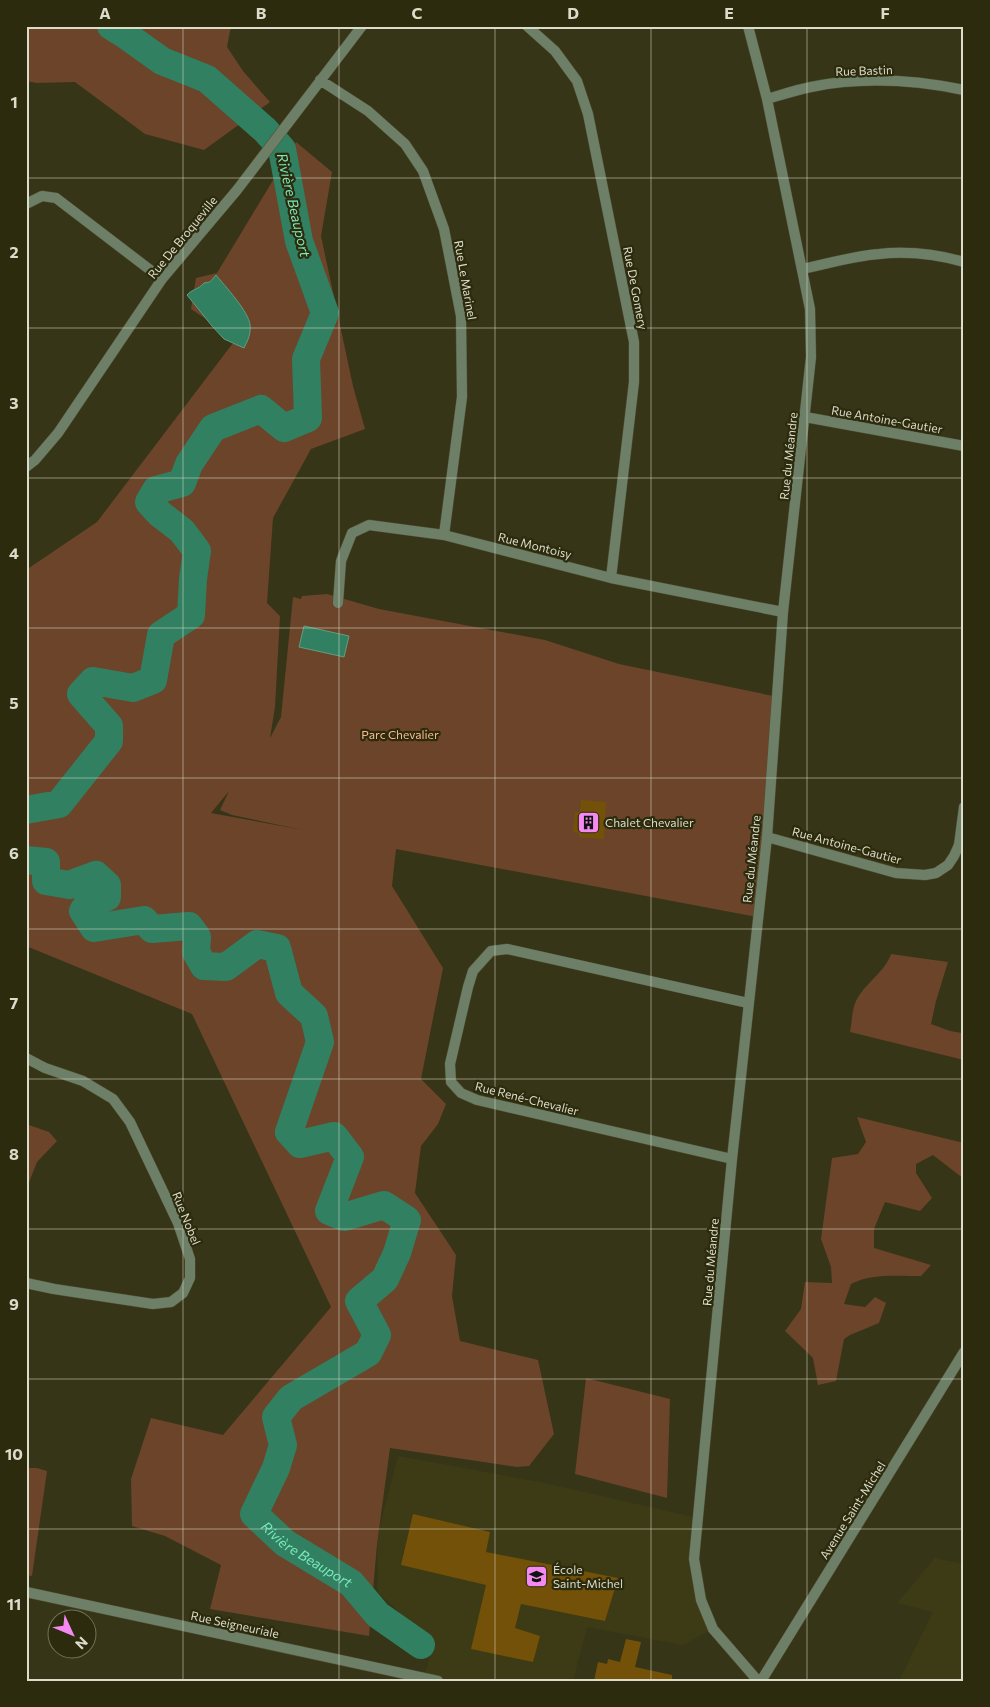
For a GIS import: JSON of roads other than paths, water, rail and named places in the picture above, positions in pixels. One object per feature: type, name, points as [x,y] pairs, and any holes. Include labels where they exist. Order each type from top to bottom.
[{"type":"street","name":"Rue De Broqueville","points":[[26,467],[35,460],[58,433],[162,279],[237,190],[362,26]]},
{"type":"street","name":"Rue De Gomery","points":[[527,26],[555,51],[577,81],[588,114],[634,342],[634,382],[611,578]]},
{"type":"street","name":"Rue du Méandre","points":[[748,26],[767,99],[810,310],[811,357],[784,612],[767,837],[732,1159],[694,1559],[701,1600],[713,1629],[759,1681]]},
{"type":"street","name":"Rue Le Marinel","points":[[320,80],[368,111],[405,144],[423,171],[444,229],[461,316],[462,397],[444,535]]},
{"type":"street","name":"Rue Bastin","points":[[767,99],[811,87],[847,81],[892,81],[964,90]]},
{"type":"street","points":[[26,204],[42,196],[56,198],[162,279]]},
{"type":"street","points":[[802,268],[878,254],[914,253],[964,262]]},
{"type":"street","name":"Rue Antoine-Gautier","points":[[805,417],[964,446]]},
{"type":"street","name":"Rue Montoisy","points":[[338,603],[341,561],[352,533],[369,525],[444,535],[611,578],[784,612]]},
{"type":"street","name":"Rue Antoine-Gautier","points":[[767,837],[896,873],[930,874],[936,873],[948,865],[954,856],[959,844],[964,807]]},
{"type":"street","name":"Rue René-Chevalier","points":[[732,1159],[477,1100],[461,1092],[451,1082],[450,1064],[473,971],[491,951],[507,949],[748,1002]]},
{"type":"street","name":"Rue Nobel","points":[[26,1058],[45,1068],[83,1081],[113,1100],[130,1122],[178,1224],[190,1259],[190,1278],[183,1294],[171,1302],[153,1304],[26,1283]]},
{"type":"street","name":"Avenue Saint-Michel","points":[[759,1681],[964,1352]]},
{"type":"street","name":"Rue Seigneuriale","points":[[26,1592],[438,1681]]},
{"type":"waterway","name":"Rivière Beauport","points":[[26,810],[59,804],[109,741],[109,726],[81,694],[93,681],[133,688],[153,680],[161,635],[191,615],[197,551],[182,531],[160,514],[149,502],[156,490],[182,483],[189,464],[213,428],[261,409],[284,428],[308,418],[306,359],[325,313],[299,241],[282,149],[265,130],[207,79],[162,61],[111,26]]},
{"type":"waterway","name":"Rivière Beauport","points":[[26,860],[46,862],[46,881],[69,885],[96,875],[107,885],[107,897],[87,905],[83,911],[94,928],[144,920],[152,929],[189,926],[197,937],[196,952],[204,966],[226,967],[257,944],[277,948],[289,993],[314,1016],[320,1042],[289,1132],[300,1144],[334,1136],[350,1157],[329,1211],[344,1217],[384,1205],[407,1220],[397,1253],[385,1279],[359,1301],[377,1335],[368,1353],[291,1398],[276,1417],[283,1445],[276,1468],[254,1514],[285,1543],[351,1583],[378,1615],[421,1645]]},
{"type":"place","name":"Chalet Chevalier","points":[[589,822]]},
{"type":"place","name":"École Saint-Michel","points":[[537,1576]]},
{"type":"park label","name":"Parc Chevalier","points":[[400,734]]}]
